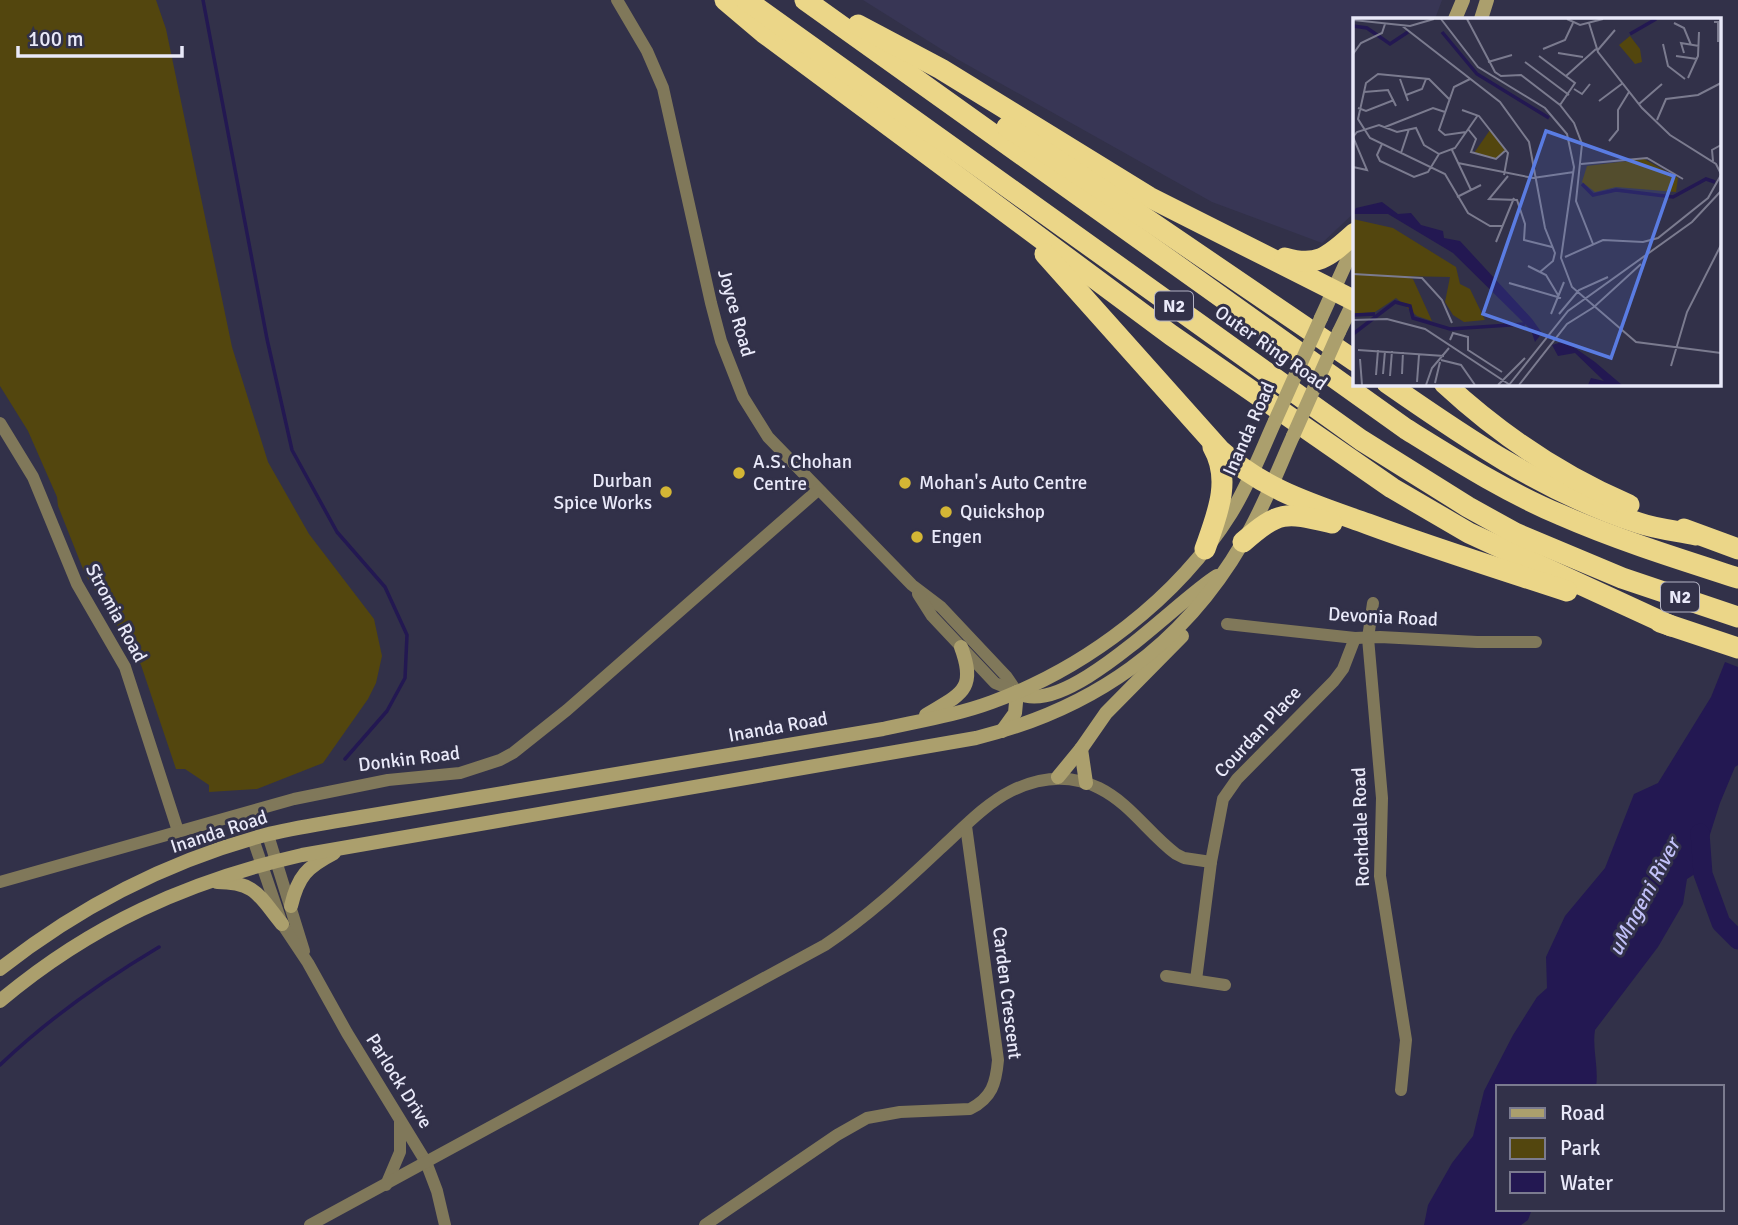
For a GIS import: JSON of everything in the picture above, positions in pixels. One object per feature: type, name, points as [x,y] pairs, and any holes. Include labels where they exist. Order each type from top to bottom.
[{"type":"highway","points":[[725,0],[764,33],[1171,335],[1392,488],[1469,533],[1613,603],[1738,648]]},
{"type":"highway","name":"Outer Ring Road","points":[[747,0],[1361,440],[1468,508],[1515,533],[1622,578],[1738,617]]},
{"type":"highway","name":"Outer Ring Road","points":[[805,0],[1406,429],[1506,489],[1560,515],[1639,526],[1738,578]]},
{"type":"highway","points":[[817,0],[941,69],[1149,197],[1353,299]]},
{"type":"highway","points":[[867,30],[997,121],[1353,360]]},
{"type":"highway","points":[[1005,212],[1053,262],[1205,435],[1250,476],[1270,487],[1429,546],[1613,603]]},
{"type":"highway","points":[[1256,250],[1303,263],[1318,261],[1344,251]]},
{"type":"highway","points":[[1390,385],[1476,444],[1571,496],[1639,526],[1696,535],[1738,549]]},
{"type":"highway","points":[[1446,385],[1484,417],[1550,464],[1580,481],[1639,526]]},
{"type":"highway","points":[[1205,435],[1217,455],[1223,483],[1221,499],[1205,549]]},
{"type":"highway","points":[[1243,542],[1268,521],[1295,514],[1429,546]]},
{"type":"main road","points":[[1455,18],[1463,0]]},
{"type":"main road","points":[[1481,18],[1487,0]]},
{"type":"main road","name":"Inanda Road","points":[[0,969],[37,940],[113,894],[192,859],[253,839],[916,722],[963,711],[1017,692],[1074,662],[1133,620],[1178,580],[1231,513],[1334,289],[1344,251]]},
{"type":"main road","points":[[0,1002],[49,962],[110,924],[205,882],[260,864],[934,746],[1001,732],[1063,710],[1133,668],[1174,632],[1224,571],[1243,542],[1270,487],[1353,302]]},
{"type":"main road","points":[[1001,732],[1016,713],[1017,692],[1028,698],[1043,697],[1108,663],[1202,585],[1224,571]]},
{"type":"main road","points":[[1058,777],[1106,713],[1189,629],[1220,586],[1224,571]]},
{"type":"main road","points":[[916,722],[945,704],[965,685],[968,672],[961,647]]},
{"type":"main road","points":[[1081,749],[1086,783]]},
{"type":"main road","points":[[291,906],[295,889],[308,869],[344,848]]},
{"type":"main road","points":[[205,882],[237,882],[246,885],[256,892],[282,924]]},
{"type":"street","name":"Joyce Road","points":[[617,0],[647,51],[663,88],[705,279],[733,374],[743,397],[768,437],[912,585],[941,607],[1006,676],[1017,692]]},
{"type":"street","name":"Stromia Road","points":[[0,423],[33,477],[77,584],[125,667],[178,831]]},
{"type":"street","name":"Donkin Road","points":[[0,882],[178,831],[351,786],[460,773],[500,760],[513,753],[567,710],[818,490]]},
{"type":"street","name":"Joyce Road","points":[[912,585],[932,616],[995,683],[1017,692]]},
{"type":"street","name":"Rochdale Road","points":[[1373,603],[1368,638],[1382,798],[1380,876],[1406,1040],[1401,1090]]},
{"type":"street","name":"Devonia Road","points":[[1227,624],[1355,638],[1536,642]]},
{"type":"street","name":"Courdan Place","points":[[1196,980],[1211,862],[1221,807],[1227,792],[1334,681],[1343,669],[1355,638]]},
{"type":"street","points":[[310,1225],[825,946],[864,917],[965,826],[1012,791],[1058,777],[1086,783],[1129,808],[1176,854],[1184,858],[1211,862]]},
{"type":"street","name":"Carden Crescent","points":[[705,1225],[858,1122],[881,1115],[970,1109],[980,1104],[992,1091],[998,1060],[965,826]]},
{"type":"street","name":"Parlock Drive","points":[[268,835],[308,963]]},
{"type":"street","name":"Parlock Drive","points":[[253,839],[282,924],[426,1162],[437,1191],[445,1225]]},
{"type":"street","points":[[1166,976],[1225,985]]},
{"type":"street","points":[[386,1185],[400,1152],[401,1120]]},
{"type":"shaded area","points":[[863,0],[1442,0],[1435,18],[1353,18],[1353,214],[1322,243],[1212,202],[957,59]]},
{"type":"green space","points":[[0,0],[156,0],[166,29],[232,347],[268,462],[309,534],[374,619],[382,656],[376,683],[368,699],[323,763],[257,789],[209,792],[209,785],[185,769],[176,769],[141,665],[85,574],[58,506],[57,497],[28,431],[0,386]]},
{"type":"water","name":"uMngeni River","points":[[1725,662],[1738,667],[1738,765],[1720,803],[1698,872],[1687,879],[1683,904],[1658,947],[1595,1030],[1596,1085],[1496,1085],[1496,1211],[1531,1211],[1528,1220],[1521,1225],[1424,1225],[1428,1205],[1452,1163],[1473,1136],[1484,1091],[1513,1035],[1537,997],[1547,988],[1546,957],[1565,916],[1605,868],[1634,794],[1658,783],[1711,697]]},
{"type":"waterway","points":[[203,0],[267,339],[292,450],[337,532],[385,587],[407,635],[405,678],[387,711],[345,759]]},
{"type":"waterway","points":[[1700,833],[1703,874],[1721,923],[1738,940]]},
{"type":"waterway","points":[[0,1065],[76,1002],[159,947]]},
{"type":"place","name":"A.S. Chohan Centre","points":[[739,473]]},
{"type":"place","name":"Mohan's Auto Centre","points":[[905,483]]},
{"type":"place","name":"Durban Spice Works","points":[[666,492]]},
{"type":"place","name":"Quickshop","points":[[946,512]]},
{"type":"place","name":"Engen","points":[[917,537]]}]
